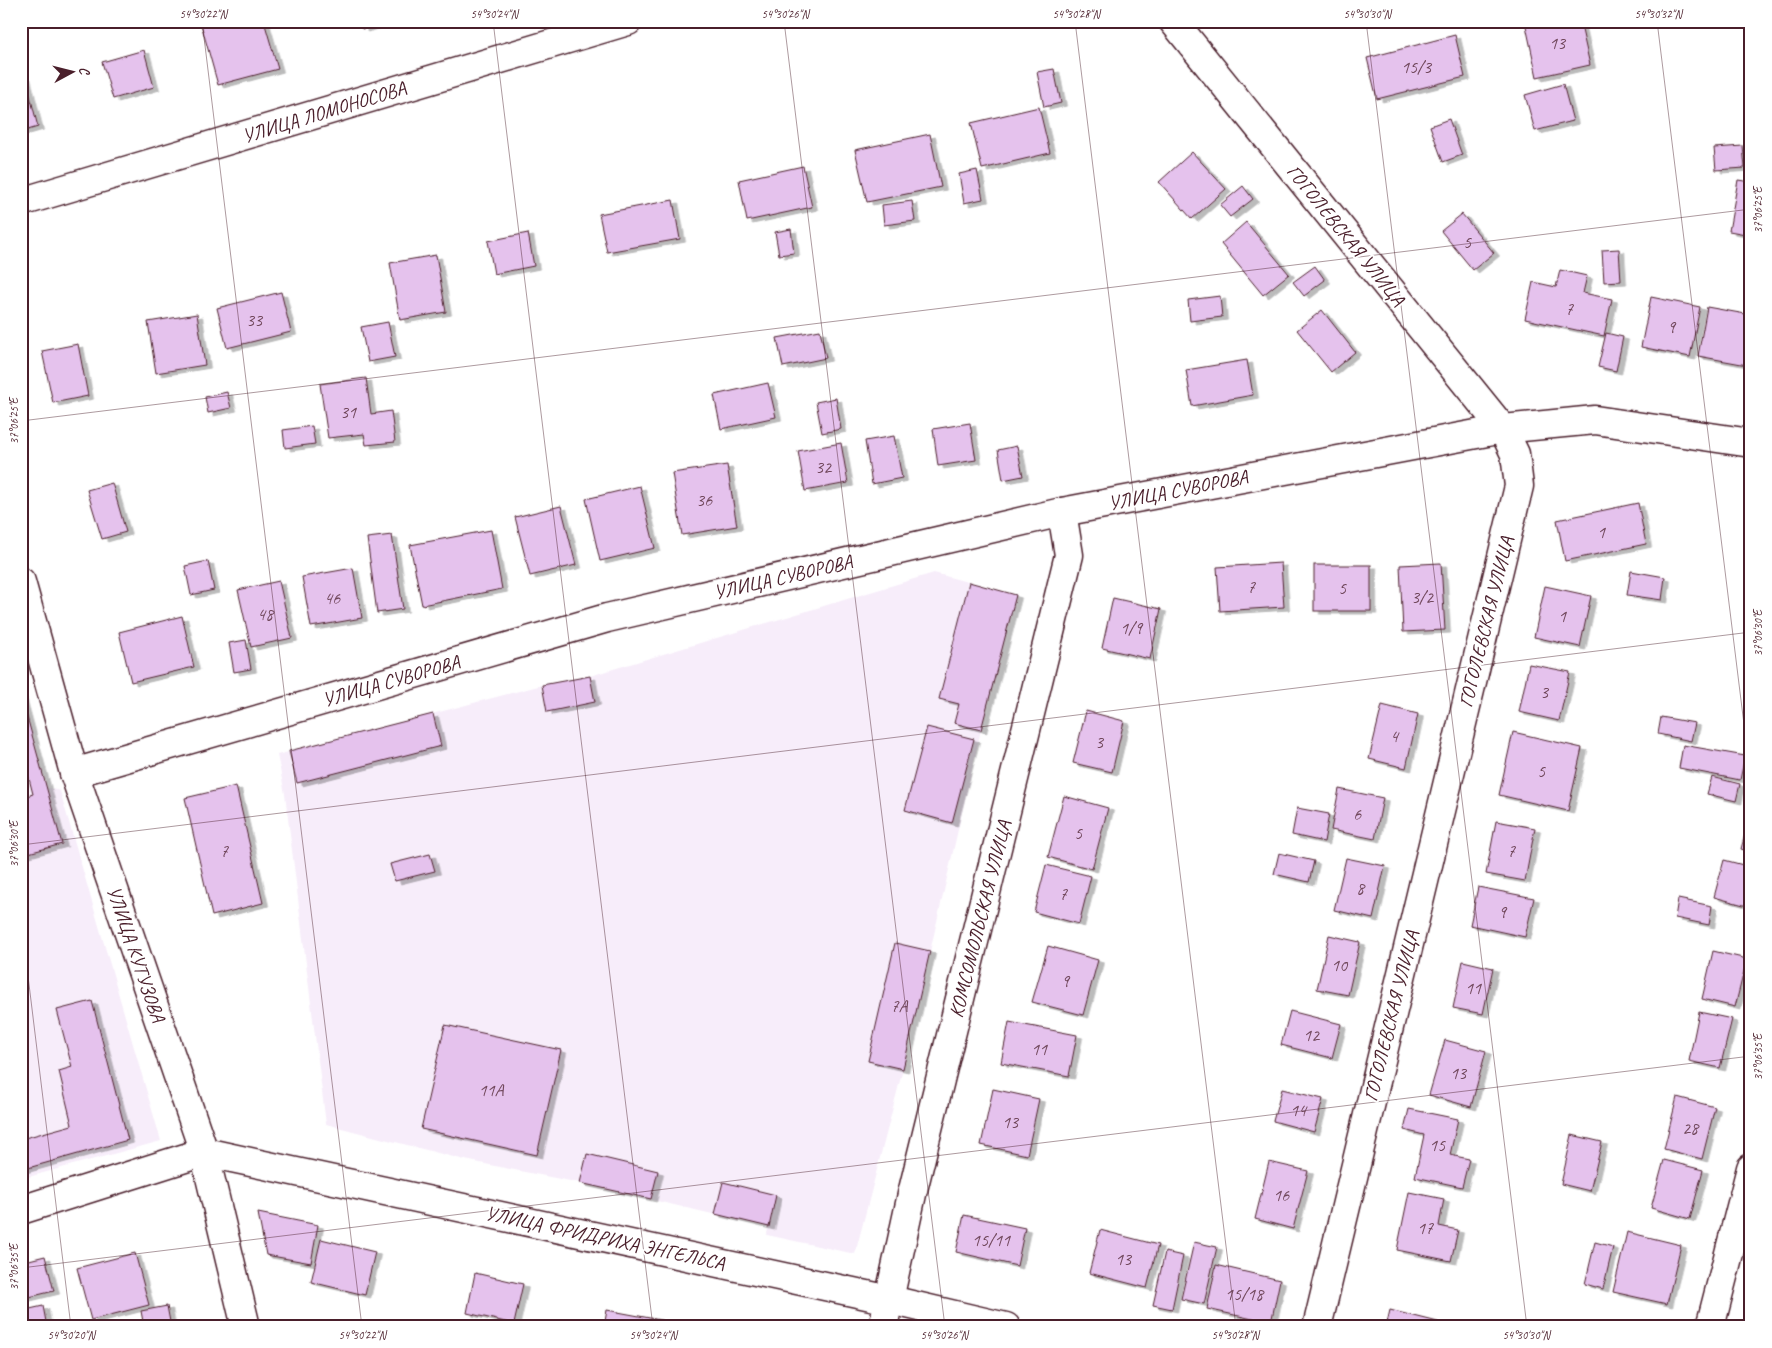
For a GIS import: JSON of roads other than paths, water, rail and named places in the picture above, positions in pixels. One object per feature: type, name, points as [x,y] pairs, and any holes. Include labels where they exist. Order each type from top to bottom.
[{"type":"street","name":"УЛИЦА ЛОМОНОСОВА","points":[[21,202],[628,21]]},
{"type":"street","name":"ГОГОЛЕВСКАЯ УЛИЦА","points":[[1173,21],[1503,429],[1515,454],[1519,486],[1317,1327]]},
{"type":"street","name":"УЛИЦА СУВОРОВА","points":[[74,773],[607,618],[1062,512],[1503,429],[1595,420],[1751,443]]},
{"type":"street","name":"КОМСОМОЛЬСКАЯ УЛИЦА","points":[[883,1327],[912,1194],[1069,555],[1062,512]]},
{"type":"street","name":"УЛИЦА КУТУЗОВА","points":[[21,582],[74,773],[204,1152],[246,1327]]},
{"type":"street","name":"УЛИЦА ФРИДРИХА ЭНГЕЛЬСА","points":[[204,1152],[890,1300],[1006,1327]]},
{"type":"street","points":[[21,1210],[204,1152]]},
{"type":"street","points":[[1710,1327],[1751,1168]]}]
